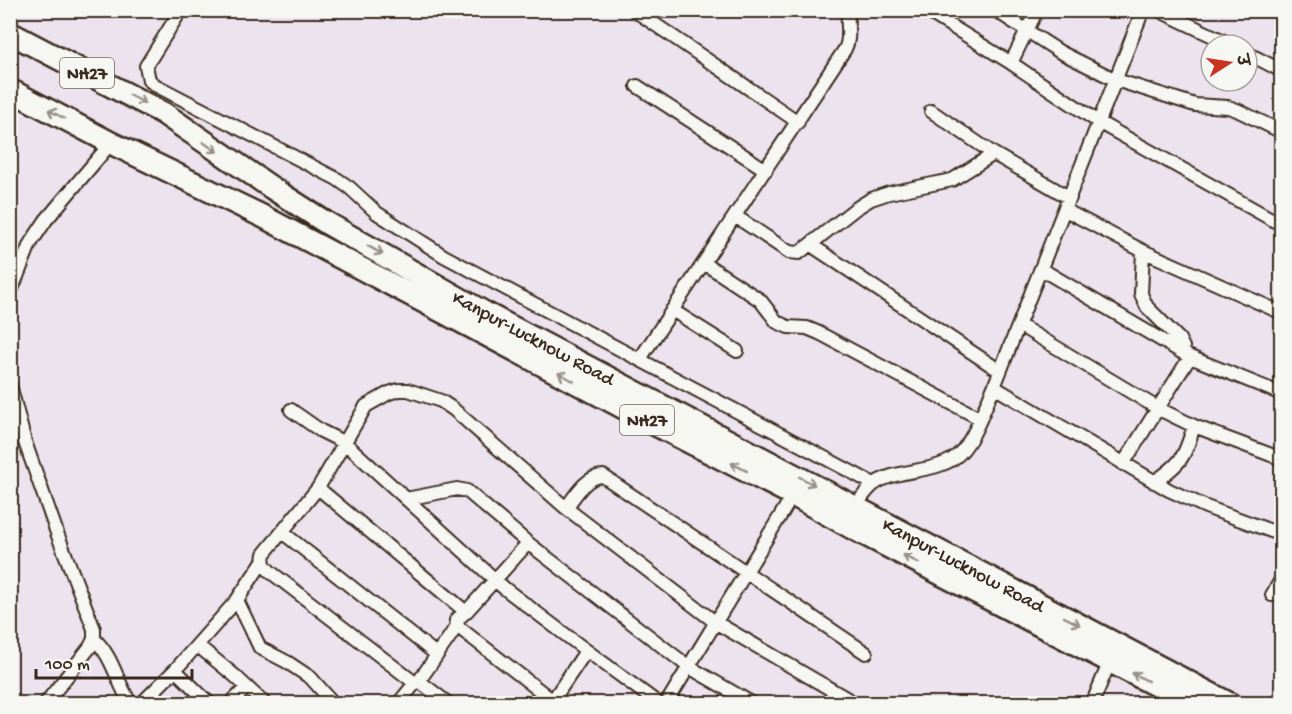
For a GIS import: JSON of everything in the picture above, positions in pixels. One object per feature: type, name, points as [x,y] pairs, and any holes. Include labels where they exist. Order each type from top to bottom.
[{"type":"highway","name":"Kanpur-Lucknow Road","points":[[10,33],[163,113],[272,189],[335,228],[485,313],[855,506],[951,569],[1110,661],[1192,704]]},
{"type":"highway","name":"Kanpur-Lucknow Road","points":[[10,90],[262,216],[854,529],[951,569],[1230,704]]},
{"type":"street","points":[[181,10],[147,66],[149,80],[155,85],[337,179],[377,213],[444,256],[874,484]]},
{"type":"street","points":[[634,10],[798,122]]},
{"type":"street","points":[[640,359],[849,42],[846,18],[849,10]]},
{"type":"street","points":[[925,10],[1011,63],[1100,123],[1281,225]]},
{"type":"street","points":[[995,10],[1060,52],[1116,81],[1195,105],[1237,110],[1281,132]]},
{"type":"street","points":[[1011,63],[1037,10]]},
{"type":"street","points":[[855,506],[874,484],[948,462],[967,444],[994,387],[1143,10]]},
{"type":"street","points":[[1158,10],[1207,33]]},
{"type":"street","points":[[1259,59],[1281,71]]},
{"type":"street","points":[[637,86],[766,170]]},
{"type":"street","points":[[930,111],[1067,204],[1143,251],[1281,313]]},
{"type":"street","points":[[10,294],[30,244],[106,140]]},
{"type":"street","points":[[735,216],[789,252],[799,253],[871,199],[889,192],[952,180],[994,154]]},
{"type":"street","points":[[811,245],[1000,370]]},
{"type":"street","points":[[1124,464],[1159,409],[1186,355],[1179,339],[1147,307],[1143,300],[1141,294],[1143,251]]},
{"type":"street","points":[[704,263],[760,300],[777,322],[788,327],[807,328],[819,333],[979,418]]},
{"type":"street","points":[[1041,269],[1186,355],[1281,394]]},
{"type":"street","points":[[672,310],[737,351]]},
{"type":"street","points":[[1019,325],[1159,409],[1194,426],[1281,459]]},
{"type":"street","points":[[10,385],[25,442],[57,533],[92,618],[94,639],[90,647],[45,704]]},
{"type":"street","points":[[994,387],[1154,482],[1206,507],[1280,535],[1281,517]]},
{"type":"street","points":[[141,704],[175,670],[237,600],[263,561],[264,555],[318,488],[366,406],[399,390],[417,392],[441,401],[453,409],[566,508],[715,622],[856,704]]},
{"type":"street","points":[[291,410],[321,431],[345,443],[494,579],[586,651],[659,704]]},
{"type":"street","points":[[1154,482],[1180,463],[1194,426]]},
{"type":"street","points":[[566,508],[592,478],[603,476],[866,653]]},
{"type":"street","points":[[318,488],[466,612]]},
{"type":"street","points":[[406,499],[462,488],[528,543],[689,667],[753,704]]},
{"type":"street","points":[[666,704],[793,495]]},
{"type":"street","points":[[282,532],[436,654]]},
{"type":"street","points":[[528,543],[466,612],[456,620],[457,626],[555,702],[586,651]]},
{"type":"street","points":[[263,561],[265,567],[272,573],[449,704]]},
{"type":"street","points":[[1272,595],[1281,578]]},
{"type":"street","points":[[237,600],[260,648],[311,678],[334,704]]},
{"type":"street","points":[[399,704],[457,626]]},
{"type":"street","points":[[94,639],[106,651],[131,704]]},
{"type":"street","points":[[197,645],[265,704]]},
{"type":"street","points":[[1092,704],[1110,661]]},
{"type":"street","points":[[175,670],[210,704]]},
{"type":"street","points":[[230,704],[248,687]]},
{"type":"street","points":[[826,704],[833,691]]}]
